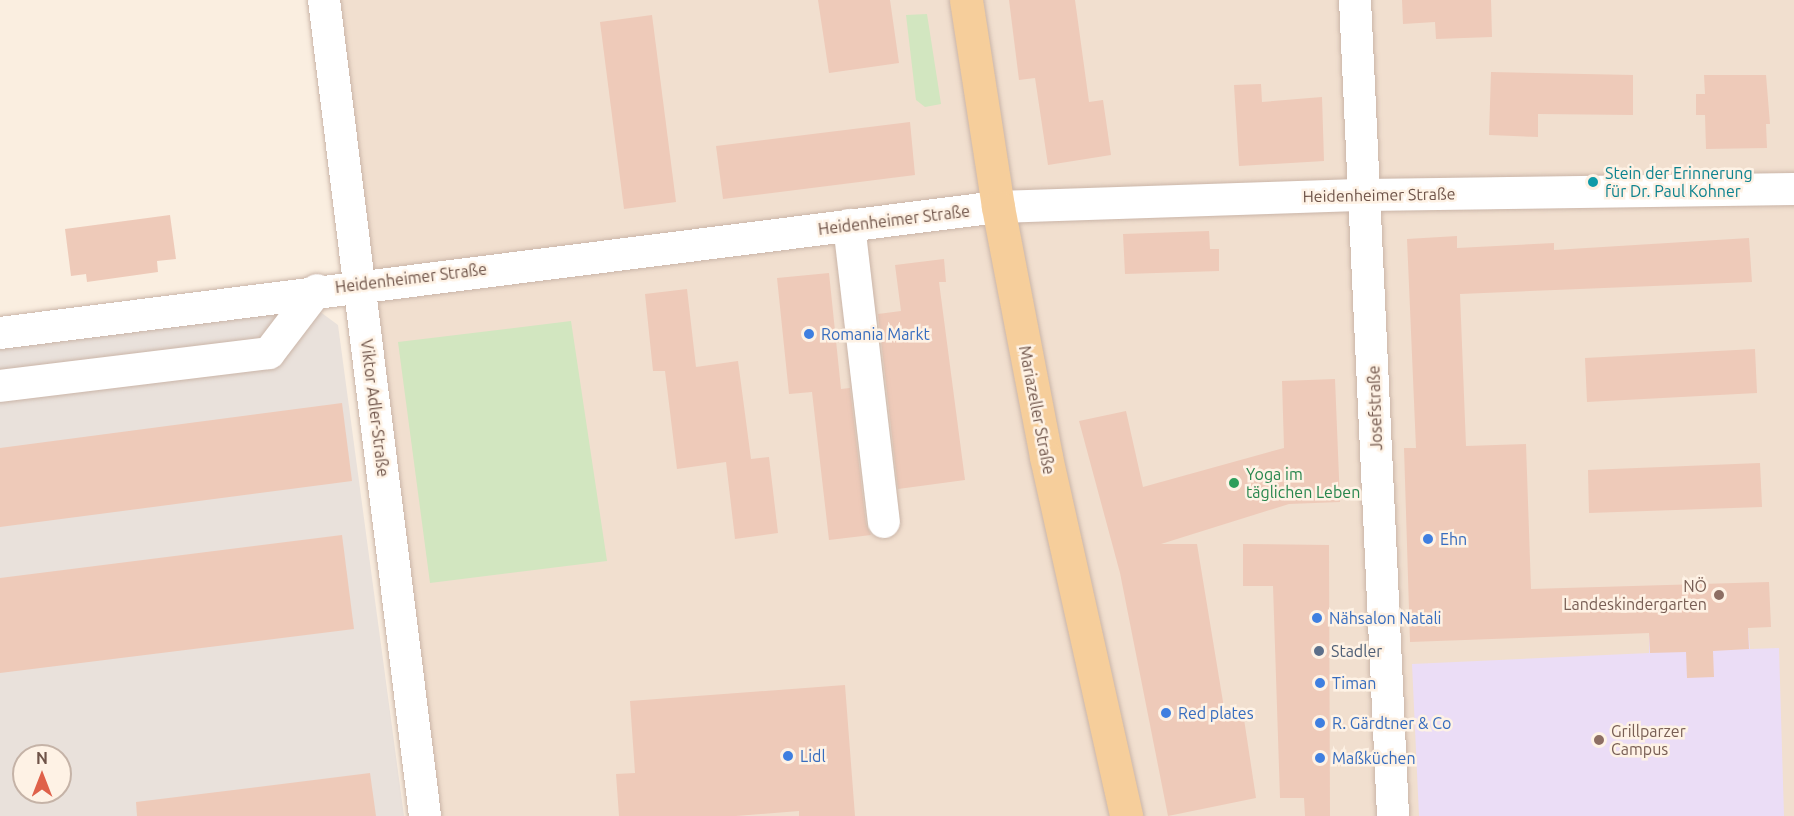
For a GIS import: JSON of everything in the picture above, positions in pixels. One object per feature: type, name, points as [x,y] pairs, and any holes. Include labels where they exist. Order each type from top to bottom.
[{"type":"main road","name":"Mariazeller Straße","points":[[966,0],[998,207],[1056,509],[1126,816]]},
{"type":"street","name":"Viktor Adler-Straße","points":[[324,0],[425,816]]},
{"type":"street","name":"Josefstraße","points":[[1355,0],[1366,195],[1393,816]]},
{"type":"street","name":"Heidenheimer Straße","points":[[0,333],[317,290],[998,207],[1366,195],[1794,189]]},
{"type":"street","points":[[849,225],[884,522]]},
{"type":"street","points":[[0,386],[269,353],[317,290]]},
{"type":"shaded area","points":[[331,0],[1794,0],[1794,816],[435,816]]},
{"type":"shaded area","points":[[315,308],[338,325],[404,816],[0,816],[0,349]]},
{"type":"shaded area","name":"Grillparzer Campus","points":[[1748,628],[1750,649],[1779,648],[1784,816],[1419,816],[1412,664],[1649,653],[1649,633]]},
{"type":"green space","points":[[927,14],[941,104],[925,107],[916,100],[906,15]]},
{"type":"green space","points":[[571,321],[607,561],[430,583],[398,342]]},
{"type":"building","points":[[818,0],[890,0],[899,63],[829,73]]},
{"type":"building","points":[[1009,0],[1075,0],[1089,102],[1103,100],[1111,155],[1048,165],[1035,78],[1019,80]]},
{"type":"building","points":[[1402,0],[1491,0],[1492,37],[1436,39],[1435,22],[1403,24]]},
{"type":"building","points":[[652,15],[676,202],[624,209],[600,22]]},
{"type":"building","points":[[1491,72],[1633,75],[1633,115],[1538,114],[1538,137],[1489,135]]},
{"type":"building","points":[[1704,75],[1766,75],[1770,124],[1766,124],[1767,148],[1706,149],[1705,115],[1696,115],[1696,94],[1705,94]]},
{"type":"building","points":[[1261,84],[1262,102],[1322,97],[1324,161],[1239,166],[1234,85]]},
{"type":"building","points":[[910,122],[915,175],[723,199],[716,146]]},
{"type":"building","points":[[170,215],[176,259],[157,261],[158,272],[87,282],[86,274],[71,276],[65,229]]},
{"type":"building","points":[[1209,231],[1210,249],[1219,249],[1219,271],[1125,274],[1123,234]]},
{"type":"building","points":[[1457,236],[1457,248],[1554,243],[1554,250],[1749,238],[1752,282],[1460,294],[1466,446],[1526,444],[1531,589],[1769,582],[1771,627],[1748,628],[1749,649],[1713,651],[1714,677],[1687,678],[1686,652],[1650,653],[1649,633],[1410,642],[1404,448],[1416,448],[1407,239]]},
{"type":"building","points":[[944,259],[946,282],[939,282],[965,480],[898,489],[878,314],[901,311],[895,265]]},
{"type":"building","points":[[829,273],[841,389],[850,388],[866,524],[871,535],[829,540],[812,392],[789,394],[777,278]]},
{"type":"building","points":[[687,289],[696,367],[738,361],[751,459],[769,457],[778,533],[735,539],[726,462],[677,469],[665,371],[653,371],[645,294]]},
{"type":"building","points":[[1755,349],[1757,393],[1587,402],[1585,358]]},
{"type":"building","points":[[1335,379],[1340,502],[1289,504],[1161,544],[1197,544],[1226,720],[1244,719],[1256,798],[1168,816],[1120,573],[1079,421],[1126,411],[1143,487],[1284,448],[1282,381]]},
{"type":"building","points":[[342,403],[352,481],[0,527],[0,448]]},
{"type":"building","points":[[1760,463],[1762,507],[1589,513],[1588,470]]},
{"type":"building","points":[[342,535],[354,629],[0,673],[0,578]]},
{"type":"building","points":[[1243,544],[1329,545],[1330,816],[1305,816],[1304,798],[1280,798],[1273,586],[1243,586]]},
{"type":"building","points":[[845,685],[855,816],[799,816],[799,811],[736,816],[619,816],[616,774],[635,773],[630,701]]},
{"type":"building","points":[[370,773],[376,816],[137,816],[136,802]]},
{"type":"place","name":"Stein der Erinnerung für Dr. Paul Kohner","points":[[1593,182]]},
{"type":"place","name":"Romania Markt","points":[[809,334]]},
{"type":"place","name":"Yoga im täglichen Leben","points":[[1234,483]]},
{"type":"place","name":"Ehn","points":[[1428,539]]},
{"type":"place","name":"NÖ Landeskindergarten","points":[[1719,595]]},
{"type":"place","name":"Nähsalon Natali","points":[[1317,618]]},
{"type":"place","name":"Stadler","points":[[1319,651]]},
{"type":"place","name":"Timan","points":[[1320,683]]},
{"type":"place","name":"Red plates","points":[[1166,713]]},
{"type":"place","name":"R. Gärdtner & Co","points":[[1320,723]]},
{"type":"place","name":"Grillparzer Campus","points":[[1599,740]]},
{"type":"place","name":"Lidl","points":[[788,756]]},
{"type":"place","name":"Maßküchen","points":[[1320,758]]}]
